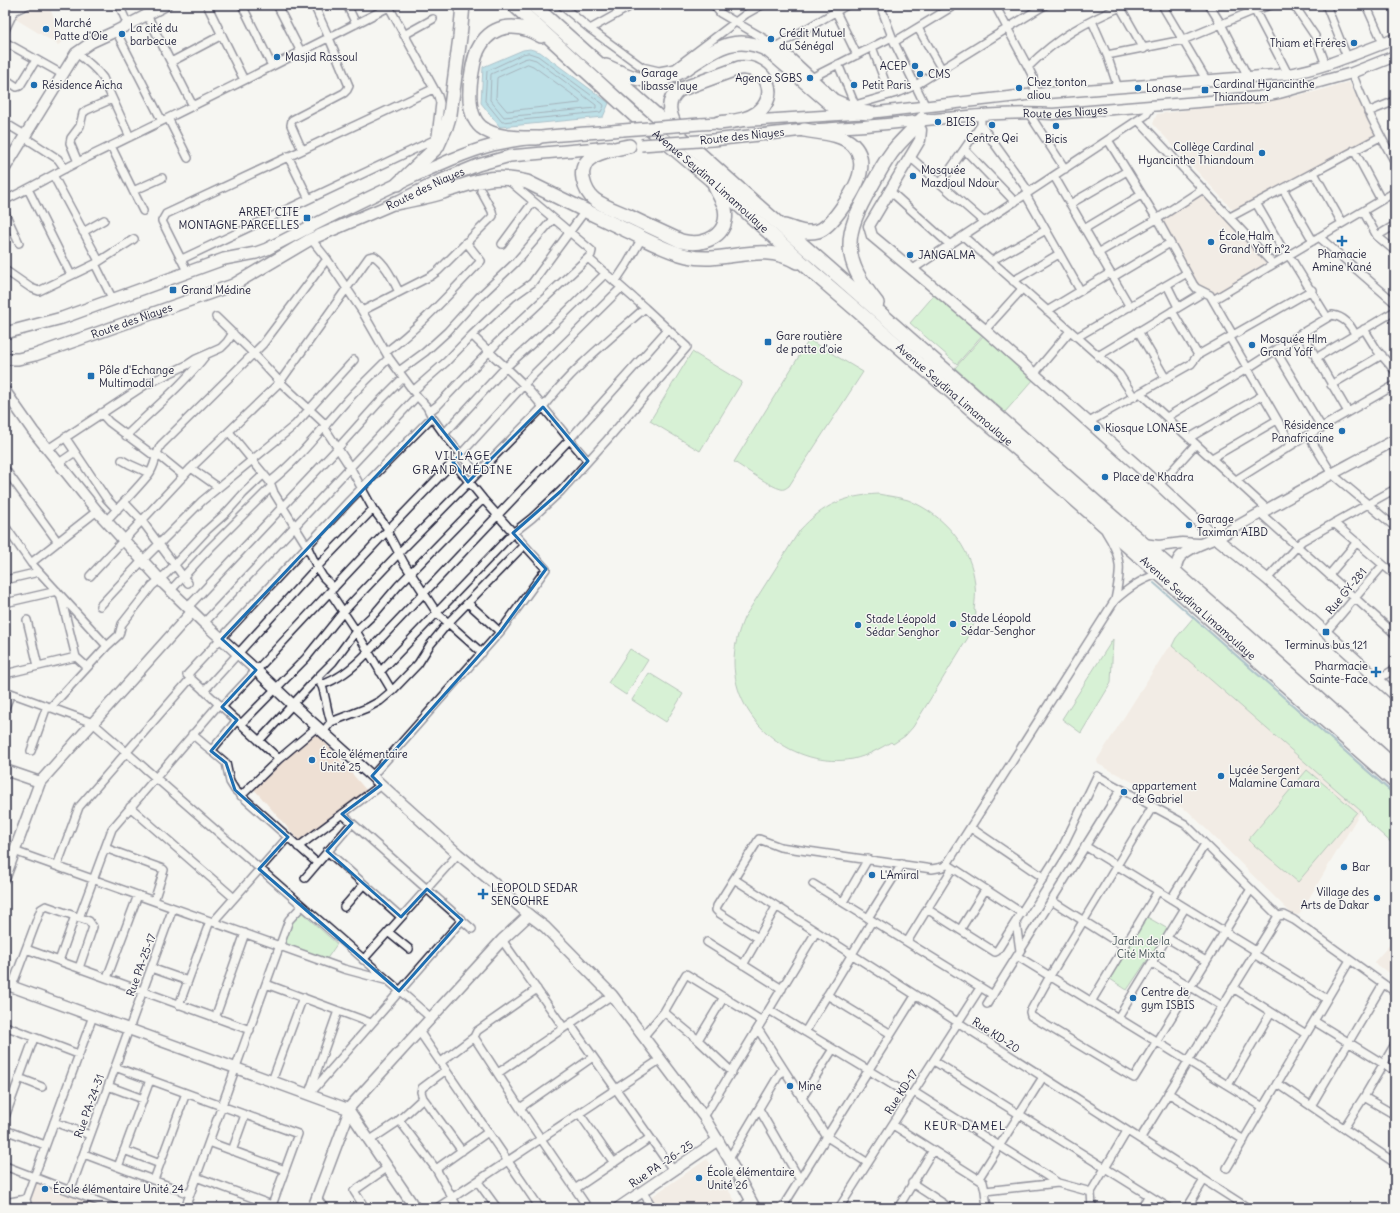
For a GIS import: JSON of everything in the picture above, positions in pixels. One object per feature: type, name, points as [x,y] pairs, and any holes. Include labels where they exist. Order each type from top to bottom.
[{"type":"highway","points":[[398,184],[437,147],[446,127],[450,114],[463,5]]},
{"type":"highway","name":"Avenue Seydina Limamoulaye","points":[[514,5],[634,115],[710,179],[816,275],[1023,454],[1395,782]]},
{"type":"highway","name":"Avenue Seydina Limamoulaye","points":[[533,5],[679,136],[1395,767]]},
{"type":"highway","points":[[537,138],[502,136],[490,132],[481,126],[473,113],[470,97],[470,85],[475,55],[482,43],[496,30],[516,26],[533,30],[567,53]]},
{"type":"highway","points":[[595,61],[640,79],[659,80],[676,75],[720,47],[738,43],[760,46],[769,51],[833,106],[848,111],[869,113]]},
{"type":"highway","points":[[679,136],[672,121],[669,109],[672,98],[678,90],[739,68],[746,68],[759,72],[764,77],[769,90],[766,104],[761,110],[751,117],[742,120],[719,123]]},
{"type":"highway","points":[[897,328],[874,299],[857,272],[849,246],[850,234],[860,205],[889,156],[922,117]]},
{"type":"highway","points":[[777,222],[805,232],[824,229],[835,219],[857,182],[860,174],[861,160],[859,153],[848,141],[841,137],[804,130]]},
{"type":"highway","points":[[635,145],[600,152],[588,160],[583,170],[584,185],[595,200],[682,241],[699,243],[707,241],[714,238],[724,224],[725,206],[710,179]]},
{"type":"highway","points":[[395,203],[445,192],[484,179],[506,178],[527,182],[585,211],[678,254],[690,257],[716,258],[757,252],[778,254],[787,257],[816,275]]},
{"type":"main road","name":"Route des Niayes","points":[[5,333],[62,318],[224,259],[256,253],[267,249],[355,203],[469,153],[504,143],[537,138],[719,123]]},
{"type":"main road","name":"Route des Niayes","points":[[5,359],[18,359],[35,355],[233,285],[311,239],[395,203],[440,181],[493,160],[525,154],[714,140],[804,130]]},
{"type":"street","points":[[5,30],[15,8],[27,5]]},
{"type":"street","points":[[119,5],[128,25]]},
{"type":"street","points":[[5,168],[8,157],[25,136],[76,53],[92,42],[166,5]]},
{"type":"street","points":[[207,5],[244,80]]},
{"type":"street","points":[[242,5],[272,66]]},
{"type":"street","points":[[277,5],[300,52]]},
{"type":"street","points":[[302,150],[291,125],[292,120],[344,93],[348,90],[349,86],[314,5]]},
{"type":"street","points":[[347,5],[356,24]]},
{"type":"street","points":[[561,5],[590,29],[642,67],[659,71],[675,68],[736,22],[762,5]]},
{"type":"street","points":[[590,29],[633,5]]},
{"type":"street","points":[[714,5],[720,13],[777,46],[835,98],[849,104],[855,104],[890,95],[916,85],[941,68],[1045,5]]},
{"type":"street","points":[[777,46],[847,5]]},
{"type":"street","points":[[880,5],[893,39],[916,85],[922,117],[921,136],[869,226],[872,236],[985,330],[1159,485],[1216,538],[1267,580],[1395,694]]},
{"type":"street","points":[[813,77],[872,47],[918,28],[955,5]]},
{"type":"street","points":[[995,5],[1033,77],[1035,94]]},
{"type":"street","points":[[1162,5],[1208,81]]},
{"type":"street","points":[[1209,5],[1221,24],[1248,77]]},
{"type":"street","points":[[1107,55],[1144,49],[1183,40],[1221,24],[1254,7],[1271,5]]},
{"type":"street","points":[[1294,5],[1315,36],[1326,65]]},
{"type":"street","points":[[1326,5],[1347,57]]},
{"type":"street","points":[[1366,5],[1383,43]]},
{"type":"street","points":[[5,200],[78,162],[329,38],[389,6],[438,96],[440,103],[436,136],[434,140],[182,260]]},
{"type":"street","points":[[1028,67],[1058,40],[1073,30],[1121,6],[1144,49]]},
{"type":"street","points":[[1254,7],[1288,74]]},
{"type":"street","points":[[836,12],[857,55]]},
{"type":"street","points":[[147,15],[193,106]]},
{"type":"street","points":[[404,35],[433,19]]},
{"type":"street","points":[[1092,21],[1107,55],[1118,88]]},
{"type":"street","points":[[918,28],[941,68]]},
{"type":"street","points":[[116,31],[165,120],[188,158]]},
{"type":"street","points":[[171,62],[222,35]]},
{"type":"street","name":"Route des Niayes","points":[[804,130],[898,123],[1035,94],[1208,81],[1302,72],[1326,65],[1395,39]]},
{"type":"street","points":[[5,42],[62,74]]},
{"type":"street","points":[[872,47],[890,95]]},
{"type":"street","points":[[76,53],[98,70],[130,137]]},
{"type":"street","name":"Route des Niayes","points":[[719,123],[869,113],[981,120],[1028,112],[1053,114],[1259,97],[1352,73],[1395,56]]},
{"type":"street","points":[[5,80],[17,87],[20,86],[36,60]]},
{"type":"street","points":[[838,64],[855,104]]},
{"type":"street","points":[[1352,73],[1380,137],[1395,162]]},
{"type":"street","points":[[188,272],[162,221],[166,214],[433,89]]},
{"type":"street","points":[[78,162],[70,143],[71,138],[80,126],[83,113],[112,99]]},
{"type":"street","points":[[1368,112],[1395,101]]},
{"type":"street","points":[[913,269],[1146,115],[1152,106]]},
{"type":"street","points":[[1028,112],[1065,169]]},
{"type":"street","points":[[940,184],[965,150],[981,120],[1028,194],[1046,230],[1080,290]]},
{"type":"street","points":[[1138,120],[1273,264]]},
{"type":"street","points":[[5,123],[58,159],[65,169]]},
{"type":"street","points":[[1230,217],[1380,137]]},
{"type":"street","points":[[1108,140],[1196,288],[1210,295],[1248,368],[1292,445]]},
{"type":"street","points":[[111,146],[143,211]]},
{"type":"street","points":[[965,150],[1015,202]]},
{"type":"street","points":[[1354,150],[1381,200]]},
{"type":"street","points":[[288,156],[309,199]]},
{"type":"street","points":[[909,156],[984,222]]},
{"type":"street","points":[[1070,204],[1127,171]]},
{"type":"street","points":[[1314,172],[1342,223]]},
{"type":"street","points":[[53,176],[84,232],[113,300]]},
{"type":"street","points":[[1054,176],[1130,306]]},
{"type":"street","points":[[133,192],[162,178]]},
{"type":"street","points":[[279,759],[187,675],[488,352],[591,255],[592,251],[506,178]]},
{"type":"street","points":[[28,189],[71,275]]},
{"type":"street","points":[[1098,253],[1203,189]]},
{"type":"street","points":[[1283,189],[1316,239],[1395,303]]},
{"type":"street","points":[[889,190],[950,245]]},
{"type":"street","points":[[362,312],[432,276],[493,216],[492,211],[481,191]]},
{"type":"street","points":[[1213,300],[1395,192]]},
{"type":"street","points":[[1084,228],[1141,195]]},
{"type":"street","points":[[502,244],[533,202]]},
{"type":"street","points":[[1256,203],[1282,248],[1312,290],[1327,317]]},
{"type":"street","points":[[204,623],[350,467],[415,393],[511,298],[532,283],[585,211]]},
{"type":"street","points":[[1362,211],[1377,236],[1395,251]]},
{"type":"street","points":[[5,213],[19,243]]},
{"type":"street","points":[[399,371],[425,352],[447,332],[478,298],[515,264],[553,219]]},
{"type":"street","points":[[84,232],[104,220]]},
{"type":"street","points":[[1377,236],[1395,225]]},
{"type":"street","points":[[991,261],[1046,230]]},
{"type":"street","points":[[963,236],[1119,374],[1134,397]]},
{"type":"street","points":[[615,282],[642,238]]},
{"type":"street","points":[[311,239],[362,312],[399,371],[444,434],[477,474]]},
{"type":"street","points":[[5,270],[31,288],[39,291],[97,262],[134,240]]},
{"type":"street","points":[[171,590],[325,426],[397,344],[481,261],[466,242]]},
{"type":"street","points":[[1047,311],[1080,290],[1170,243]]},
{"type":"street","points":[[1013,281],[1059,254]]},
{"type":"street","points":[[90,576],[191,468],[280,382],[369,257],[374,256],[378,259],[392,278],[399,292]]},
{"type":"street","points":[[380,672],[513,533],[538,513],[561,490],[687,347],[588,258]]},
{"type":"street","points":[[106,521],[149,474],[161,445],[254,354],[274,331],[326,259]]},
{"type":"street","points":[[444,434],[505,368],[555,323],[606,273]]},
{"type":"street","points":[[1077,337],[1187,273]]},
{"type":"street","points":[[1167,285],[1175,309],[1198,355]]},
{"type":"street","points":[[59,960],[112,829],[154,778],[192,734],[256,670],[387,530],[454,462],[524,385],[621,288]]},
{"type":"street","points":[[985,330],[1022,289]]},
{"type":"street","points":[[1089,422],[1166,379],[1191,364],[1198,355],[1312,290]]},
{"type":"street","points":[[1098,356],[1204,292]]},
{"type":"street","points":[[211,750],[306,658],[344,611],[468,482],[543,407],[552,395],[590,356],[645,308]]},
{"type":"street","points":[[1316,358],[1395,311]]},
{"type":"street","points":[[1167,417],[1248,368],[1327,317],[1332,315],[1342,318],[1351,327],[1355,334]]},
{"type":"street","points":[[216,317],[325,426],[423,594],[437,613],[482,653]]},
{"type":"street","points":[[321,685],[337,678],[368,652],[569,440],[668,329]]},
{"type":"street","points":[[1364,329],[1372,342],[1395,371]]},
{"type":"street","points":[[1034,374],[1070,331]]},
{"type":"street","points":[[1138,331],[1166,379]]},
{"type":"street","points":[[1302,333],[1348,412]]},
{"type":"street","points":[[48,448],[145,385],[221,348],[233,334]]},
{"type":"street","points":[[472,335],[524,385],[588,461]]},
{"type":"street","points":[[1276,350],[1322,428]]},
{"type":"street","points":[[126,436],[185,381],[207,354]]},
{"type":"street","points":[[1331,385],[1382,355]]},
{"type":"street","points":[[100,606],[158,544],[202,501],[295,425],[354,360]]},
{"type":"street","points":[[5,877],[40,782],[93,723],[190,609],[381,400],[404,378]]},
{"type":"street","points":[[1236,480],[1308,435],[1395,385]]},
{"type":"street","points":[[1140,393],[1236,480],[1297,546],[1395,634]]},
{"type":"street","points":[[1189,438],[1263,395]]},
{"type":"street","points":[[6,397],[97,511],[159,579],[204,623],[381,785],[458,854],[496,885],[529,915],[545,926],[612,995],[704,1117],[718,1140],[753,1204],[740,1208]]},
{"type":"street","points":[[101,413],[109,422],[126,436],[184,476]]},
{"type":"street","points":[[1212,458],[1277,420]]},
{"type":"street","points":[[229,432],[264,474],[307,546],[317,567],[392,691]]},
{"type":"street","points":[[1308,435],[1332,474],[1395,527]]},
{"type":"street","points":[[65,437],[106,498],[117,510]]},
{"type":"street","points":[[1176,573],[1177,561],[1181,556],[1198,544],[1216,538],[1395,440]]},
{"type":"street","points":[[1159,485],[1196,444]]},
{"type":"street","points":[[59,463],[75,452]]},
{"type":"street","points":[[122,460],[149,474]]},
{"type":"street","points":[[372,776],[500,632],[546,569],[468,482],[454,462]]},
{"type":"street","points":[[191,468],[218,487]]},
{"type":"street","points":[[5,469],[58,542]]},
{"type":"street","points":[[31,751],[49,707],[119,635],[122,624],[159,579],[175,565],[207,530],[264,474]]},
{"type":"street","points":[[1267,580],[1306,538],[1395,489]]},
{"type":"street","points":[[260,741],[333,662],[356,631],[376,612],[398,586],[483,499]]},
{"type":"street","points":[[124,502],[142,521],[188,583]]},
{"type":"street","points":[[204,691],[317,567],[373,509]]},
{"type":"street","points":[[31,563],[97,511]]},
{"type":"street","points":[[1101,523],[1118,556],[1120,579],[1115,600]]},
{"type":"street","points":[[1334,523],[1395,575]]},
{"type":"street","points":[[5,526],[31,563],[107,646]]},
{"type":"street","points":[[1329,574],[1357,542]]},
{"type":"street","points":[[1143,544],[1159,546],[1182,543],[1198,544]]},
{"type":"street","points":[[241,796],[279,759],[331,722],[367,708],[380,701],[392,691],[415,668],[430,645],[448,623],[524,545]]},
{"type":"street","name":"Rue GY-281","points":[[1326,632],[1383,565]]},
{"type":"street","points":[[5,580],[39,572]]},
{"type":"street","points":[[907,942],[927,909],[971,828],[1115,600],[1133,584],[1142,579],[1159,574]]},
{"type":"street","points":[[5,603],[58,592]]},
{"type":"street","points":[[58,592],[76,656],[87,667]]},
{"type":"street","points":[[468,603],[500,632]]},
{"type":"street","points":[[27,620],[38,666]]},
{"type":"street","points":[[1388,627],[1395,623]]},
{"type":"street","points":[[5,674],[76,656]]},
{"type":"street","points":[[1378,679],[1395,669]]},
{"type":"street","points":[[318,677],[325,694],[331,722]]},
{"type":"street","points":[[57,866],[79,807],[190,678]]},
{"type":"street","points":[[5,708],[8,692],[93,723],[154,778],[431,1018]]},
{"type":"street","points":[[192,734],[226,763],[230,782],[235,790],[317,863]]},
{"type":"street","points":[[5,770],[40,782]]},
{"type":"street","points":[[927,909],[995,952],[997,951],[1061,850],[1097,776],[1185,824],[1278,916]]},
{"type":"street","points":[[298,846],[381,785]]},
{"type":"street","points":[[987,1004],[1122,789]]},
{"type":"street","points":[[1153,806],[1050,976],[1030,1012],[1031,1016],[1132,1078],[1136,1077],[1190,986],[1251,889]]},
{"type":"street","points":[[130,807],[234,898]]},
{"type":"street","points":[[342,814],[472,929]]},
{"type":"street","points":[[305,878],[352,823]]},
{"type":"street","points":[[971,828],[1044,878]]},
{"type":"street","points":[[179,1005],[211,921],[234,898],[288,837]]},
{"type":"street","points":[[758,938],[719,913],[716,910],[716,906],[759,839],[780,847],[868,860],[932,869],[950,867],[1022,913]]},
{"type":"street","points":[[1171,899],[1205,844]]},
{"type":"street","points":[[1086,846],[1225,932],[1327,999]]},
{"type":"street","points":[[105,848],[164,870],[154,901]]},
{"type":"street","points":[[14,851],[344,969],[387,981]]},
{"type":"street","points":[[327,851],[401,917]]},
{"type":"street","points":[[363,960],[458,854]]},
{"type":"street","points":[[842,902],[868,860]]},
{"type":"street","points":[[805,1032],[852,955],[902,864]]},
{"type":"street","name":"Rue KD-20","points":[[734,880],[1248,1208]]},
{"type":"street","points":[[344,907],[364,884]]},
{"type":"street","points":[[813,884],[993,995]]},
{"type":"street","points":[[960,930],[985,890]]},
{"type":"street","points":[[1091,1002],[1158,891]]},
{"type":"street","points":[[107,978],[138,895]]},
{"type":"street","points":[[1052,900],[1125,947]]},
{"type":"street","points":[[79,968],[93,927],[89,921],[46,906],[41,909],[26,949],[9,985],[349,1110],[415,1208]]},
{"type":"street","points":[[185,1208],[289,920],[302,906]]},
{"type":"street","points":[[743,965],[776,907]]},
{"type":"street","name":"Rue PA-25-17","points":[[129,1029],[173,908]]},
{"type":"street","points":[[1118,1018],[1186,908]]},
{"type":"street","points":[[313,1208],[349,1110],[502,940],[529,915]]},
{"type":"street","points":[[1140,1139],[1278,916],[1284,915],[1294,920],[1395,992]]},
{"type":"street","points":[[308,1095],[462,920]]},
{"type":"street","points":[[1016,922],[1019,954],[1091,1002],[1228,1085],[1263,1108]]},
{"type":"street","points":[[388,932],[409,949]]},
{"type":"street","points":[[704,1117],[816,932]]},
{"type":"street","points":[[215,1018],[245,933]]},
{"type":"street","points":[[1168,938],[1206,961]]},
{"type":"street","points":[[502,940],[537,989],[593,1057],[673,1170]]},
{"type":"street","points":[[707,942],[782,989]]},
{"type":"street","points":[[26,949],[250,1030]]},
{"type":"street","points":[[1227,1168],[1350,960]]},
{"type":"street","points":[[1152,963],[1222,1006]]},
{"type":"street","points":[[152,968],[188,981]]},
{"type":"street","points":[[643,1037],[664,1012],[686,974],[762,1021]]},
{"type":"street","points":[[266,984],[371,1023]]},
{"type":"street","points":[[1311,1106],[1383,984]]},
{"type":"street","name":"Rue KD-17","points":[[839,1208],[980,988]]},
{"type":"street","points":[[1233,988],[1306,1034]]},
{"type":"street","points":[[441,1062],[474,1037],[477,1031],[537,989]]},
{"type":"street","points":[[498,1074],[612,995]]},
{"type":"street","points":[[827,996],[891,1034]]},
{"type":"street","points":[[782,1208],[916,996]]},
{"type":"street","points":[[272,1082],[303,997]]},
{"type":"street","points":[[698,1040],[724,997]]},
{"type":"street","points":[[769,1010],[868,1070],[912,1094],[999,1146],[1058,1183],[1091,1192]]},
{"type":"street","points":[[308,1095],[338,1011]]},
{"type":"street","points":[[664,1012],[698,1040],[732,1072]]},
{"type":"street","points":[[1228,1085],[1271,1012]]},
{"type":"street","points":[[28,1208],[26,1199],[92,1016]]},
{"type":"street","points":[[1314,1021],[1395,1071]]},
{"type":"street","points":[[5,1026],[78,1054]]},
{"type":"street","points":[[758,1028],[827,1136],[868,1163]]},
{"type":"street","name":"Rue PA-24-31","points":[[70,1191],[129,1029]]},
{"type":"street","points":[[419,1031],[540,1208]]},
{"type":"street","points":[[474,1037],[588,1208]]},
{"type":"street","points":[[5,1117],[34,1038]]},
{"type":"street","points":[[1344,1128],[1395,1044]]},
{"type":"street","points":[[802,1098],[833,1049]]},
{"type":"street","points":[[520,1108],[593,1057]]},
{"type":"street","points":[[437,1208],[660,1059]]},
{"type":"street","points":[[934,1061],[1169,1208]]},
{"type":"street","points":[[115,1067],[298,1134],[271,1206]]},
{"type":"street","points":[[729,1160],[783,1068]]},
{"type":"street","points":[[446,1070],[422,1088],[421,1092],[423,1098],[462,1151]]},
{"type":"street","points":[[979,1178],[1043,1077]]},
{"type":"street","points":[[19,1078],[42,1087]]},
{"type":"street","points":[[118,1167],[150,1080]]},
{"type":"street","points":[[1277,1084],[1395,1163]]},
{"type":"street","points":[[108,1086],[143,1099]]},
{"type":"street","points":[[154,1180],[186,1093]]},
{"type":"street","points":[[1168,1094],[1244,1140]]},
{"type":"street","points":[[1364,1097],[1395,1115]]},
{"type":"street","points":[[369,1141],[396,1123],[423,1098]]},
{"type":"street","points":[[759,1109],[800,1180]]},
{"type":"street","points":[[579,1113],[614,1163]]},
{"type":"street","points":[[232,1151],[245,1115]]},
{"type":"street","points":[[399,1120],[436,1169],[458,1208]]},
{"type":"street","points":[[54,1122],[90,1135]]},
{"type":"street","points":[[893,1125],[979,1178],[985,1190],[987,1208]]},
{"type":"street","points":[[5,1130],[45,1145]]},
{"type":"street","points":[[1092,1208],[1091,1192],[1127,1131]]},
{"type":"street","points":[[436,1169],[488,1132]]},
{"type":"street","points":[[575,1189],[650,1138]]},
{"type":"street","name":"Rue PA -26- 25","points":[[618,1208],[718,1140]]},
{"type":"street","points":[[209,1142],[285,1170]]},
{"type":"street","points":[[124,1150],[160,1164]]},
{"type":"street","points":[[898,1208],[933,1150]]},
{"type":"street","points":[[84,1154],[190,1194]]},
{"type":"street","points":[[5,1166],[116,1208]]},
{"type":"street","points":[[365,1208],[354,1191],[387,1168]]},
{"type":"street","points":[[196,1177],[271,1206],[280,1208]]},
{"type":"street","points":[[1186,1208],[1204,1180]]},
{"type":"street","points":[[478,1182],[497,1208]]},
{"type":"street","points":[[912,1183],[948,1208]]},
{"type":"street","points":[[985,1190],[1058,1183]]},
{"type":"street","points":[[642,1191],[653,1208]]},
{"type":"street","points":[[1142,1208],[1148,1196]]},
{"type":"street","points":[[317,1198],[324,1208]]},
{"type":"street","points":[[5,1203],[26,1199]]},
{"type":"street","points":[[1231,1208],[1236,1200]]},
{"type":"highlighted area","points":[[543,407],[588,461],[561,491],[513,533],[546,569],[500,632],[372,776],[381,785],[342,814],[352,823],[327,851],[401,917],[427,889],[462,920],[399,991],[259,869],[288,837],[235,790],[226,763],[211,751],[237,720],[222,707],[256,670],[222,639],[432,417],[461,454],[453,462],[468,482]]},
{"type":"shaded area","name":"Marché Patte d'Oie","points":[[39,5],[48,5],[65,41],[58,45],[14,18]]},
{"type":"shaded area","name":"Collège Cardinal Hyancinthe Thiandoum","points":[[1349,82],[1377,137],[1310,170],[1234,211],[1153,124],[1157,114],[1280,99],[1314,92]]},
{"type":"shaded area","name":"École Halm Grand Yoff n°2","points":[[1203,192],[1270,264],[1213,297],[1194,283],[1159,220]]},
{"type":"shaded area","name":"Lycée Sergent Malamine Camara","points":[[1172,646],[1361,811],[1299,915],[1292,914],[1188,811],[1098,764],[1097,760],[1167,649]]},
{"type":"shaded area","name":"École élémentaire Unité 25","points":[[316,732],[367,791],[300,842],[253,788]]},
{"type":"shaded area","points":[[1395,939],[1395,978],[1374,962]]},
{"type":"shaded area","name":"École élémentaire Unité 26","points":[[707,1159],[739,1206],[737,1208],[659,1208],[651,1197]]},
{"type":"shaded area","name":"École élémentaire Unité 24","points":[[36,1182],[108,1208],[33,1208],[31,1197]]},
{"type":"green space","points":[[936,293],[983,334],[957,364],[910,323]]},
{"type":"green space","points":[[984,335],[1034,379],[1005,412],[955,368]]},
{"type":"green space","points":[[809,340],[863,372],[789,486],[782,489],[764,481],[734,462]]},
{"type":"green space","points":[[692,352],[742,382],[700,451],[650,421]]},
{"type":"green space","name":"Stade Léopold Sédar Senghor","points":[[878,494],[908,500],[921,506],[944,523],[954,534],[962,545],[973,571],[975,588],[974,610],[976,611],[975,621],[969,636],[913,727],[905,736],[893,744],[891,742],[858,758],[831,760],[810,757],[790,749],[772,737],[756,722],[744,704],[737,684],[734,662],[737,640],[744,618],[800,530],[817,514],[835,503],[855,497]]},
{"type":"green space","points":[[1193,618],[1395,796],[1395,846],[1366,820],[1361,811],[1172,646],[1176,638]]},
{"type":"green space","points":[[1113,639],[1111,683],[1081,733],[1062,719]]},
{"type":"green space","points":[[630,649],[648,660],[626,695],[608,683]]},
{"type":"green space","points":[[649,673],[683,694],[666,722],[632,700]]},
{"type":"green space","points":[[1307,770],[1357,812],[1298,882],[1248,840]]},
{"type":"green space","points":[[300,911],[337,944],[326,960],[281,944],[291,921]]},
{"type":"green space","name":"Jardin de la Cité Mixta","points":[[1147,917],[1168,929],[1127,990],[1107,977]]},
{"type":"water","points":[[530,49],[540,52],[609,103],[603,117],[500,127],[481,103],[483,67],[523,50]]},
{"type":"waterway","points":[[1154,583],[1395,795]]},
{"type":"place","name":"Marché Patte d'Oie","points":[[46,29]]},
{"type":"place","name":"La cité du barbecue","points":[[122,34]]},
{"type":"place","name":"Crédit Mutuel du Sénégal","points":[[771,39]]},
{"type":"place","name":"Thiam et Fréres","points":[[1354,43]]},
{"type":"place","name":"Masjid Rassoul","points":[[277,57]]},
{"type":"place","name":"ACEP","points":[[915,66]]},
{"type":"place","name":"CMS","points":[[920,74]]},
{"type":"place","name":"Agence SGBS","points":[[810,78]]},
{"type":"place","name":"Garage libasse laye","points":[[633,79]]},
{"type":"place","name":"Résidence Aicha","points":[[34,85]]},
{"type":"place","name":"Petit Paris","points":[[854,85]]},
{"type":"place","name":"Chez tonton aliou","points":[[1019,88]]},
{"type":"place","name":"Lonase","points":[[1138,88]]},
{"type":"place","name":"Cardinal Hyancinthe Thiandoum","points":[[1205,90]]},
{"type":"place","name":"BICIS","points":[[938,122]]},
{"type":"place","name":"Centre Qei","points":[[992,125]]},
{"type":"place","name":"Bicis","points":[[1056,126]]},
{"type":"place","name":"Collège Cardinal Hyancinthe Thiandoum","points":[[1262,153]]},
{"type":"place","name":"Mosquée Mazdjoul Ndour","points":[[913,176]]},
{"type":"place","name":"ARRET CITE MONTAGNE PARCELLES","points":[[307,218]]},
{"type":"place","name":"Phamacie Amine Kané","points":[[1342,241]]},
{"type":"place","name":"École Halm Grand Yoff n°2","points":[[1211,242]]},
{"type":"place","name":"JANGALMA","points":[[910,255]]},
{"type":"place","name":"Grand Médine","points":[[173,290]]},
{"type":"place","name":"Gare routière de patte d'oie","points":[[768,342]]},
{"type":"place","name":"Mosquée Hlm Grand Yoff","points":[[1252,345]]},
{"type":"place","name":"Pôle d'Echange Multimodal","points":[[91,376]]},
{"type":"place","name":"Kiosque LONASE","points":[[1097,428]]},
{"type":"place","name":"Résidence Panafricaine","points":[[1342,431]]},
{"type":"place","name":"Place de Khadra","points":[[1105,477]]},
{"type":"place","name":"Garage Taximan AIBD","points":[[1189,525]]},
{"type":"place","name":"Stade Léopold Sédar-Senghor","points":[[953,624]]},
{"type":"place","name":"Stade Léopold Sédar Senghor","points":[[858,625]]},
{"type":"place","name":"Terminus bus 121","points":[[1326,632]]},
{"type":"place","name":"Pharmacie Sainte-Face","points":[[1376,672]]},
{"type":"place","name":"École élémentaire Unité 25","points":[[312,760]]},
{"type":"place","name":"Lycée Sergent Malamine Camara","points":[[1221,776]]},
{"type":"place","name":"appartement de Gabriel","points":[[1124,792]]},
{"type":"place","name":"Bar","points":[[1344,867]]},
{"type":"place","name":"L'Amiral","points":[[872,875]]},
{"type":"place","name":"LEOPOLD SEDAR SENGOHRE","points":[[483,894]]},
{"type":"place","name":"Village des Arts de Dakar","points":[[1377,898]]},
{"type":"place","name":"Centre de gym ISBIS","points":[[1133,998]]},
{"type":"place","name":"Mine","points":[[790,1086]]},
{"type":"place","name":"École élémentaire Unité 26","points":[[699,1178]]},
{"type":"place","name":"École élémentaire Unité 24","points":[[45,1189]]},
{"type":"district","name":"VILLAGE GRAND MÉDINE","points":[[463,463]]},
{"type":"district","name":"KEUR DAMEL","points":[[965,1126]]}]
